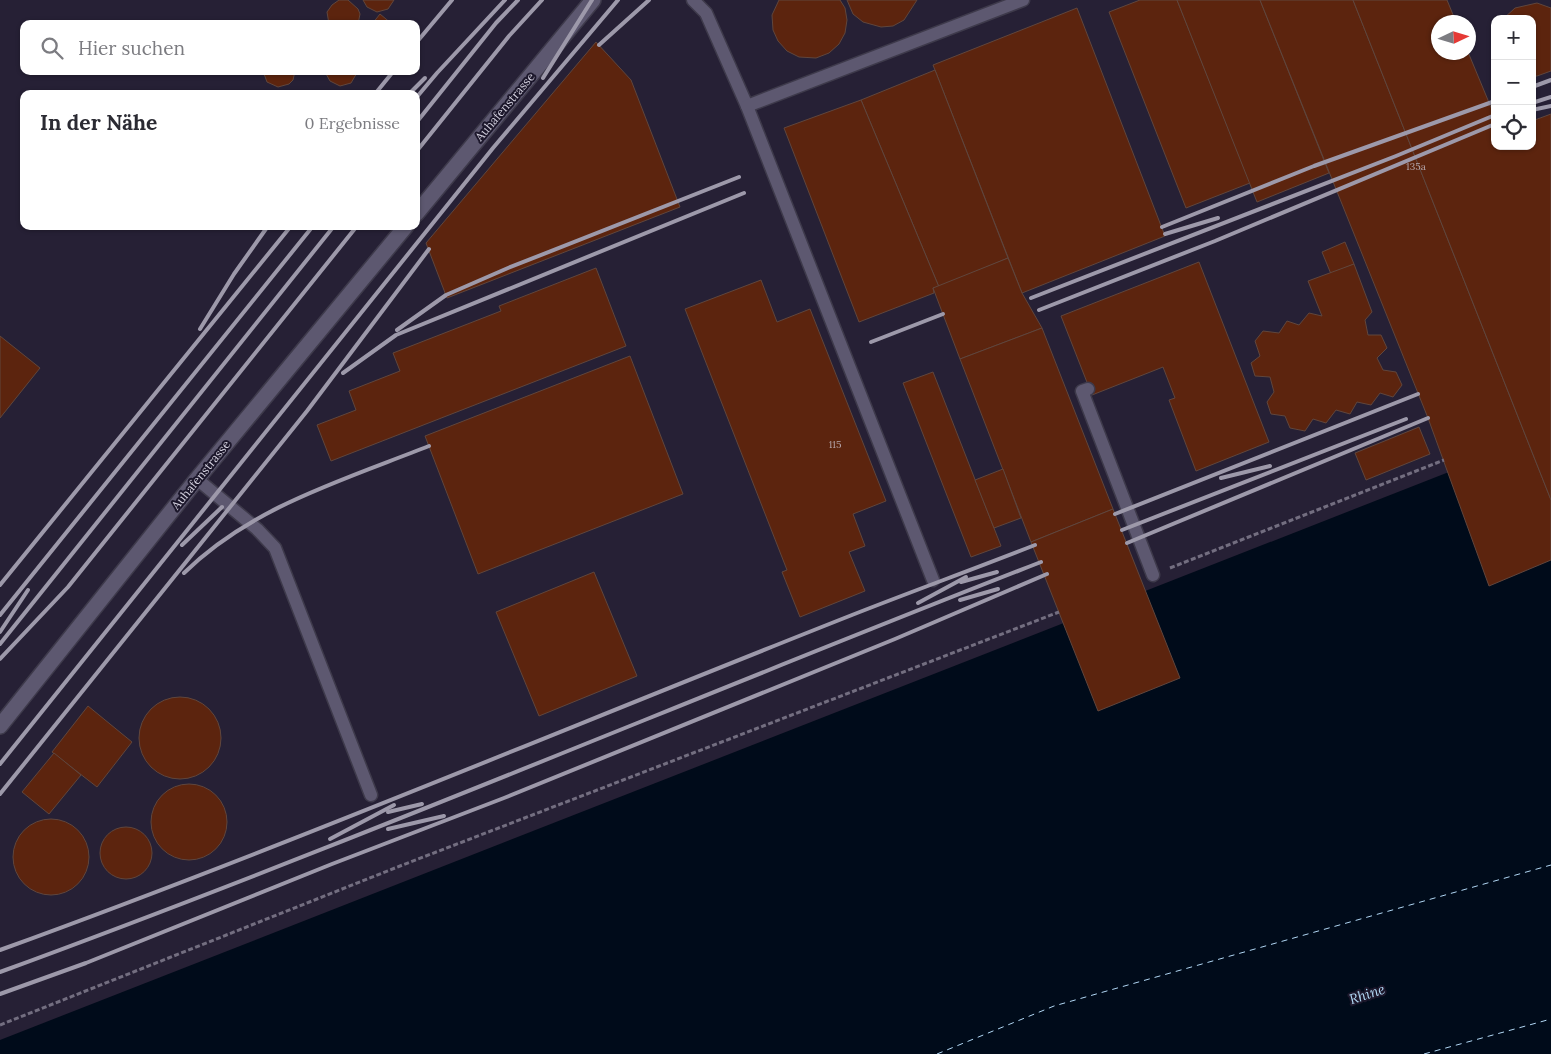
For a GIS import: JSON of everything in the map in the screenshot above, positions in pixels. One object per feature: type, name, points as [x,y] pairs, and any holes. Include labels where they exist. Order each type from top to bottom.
[{"type":"street","name":"Auhafenstrasse","points":[[420,209],[593,0]]},
{"type":"street","name":"Auhafenstrasse","points":[[0,726],[197,479],[403,230]]},
{"type":"lane","points":[[694,0],[706,13],[747,106],[933,580]]},
{"type":"lane","points":[[747,106],[1023,0]]},
{"type":"lane","points":[[1088,389],[1082,391],[1153,575]]},
{"type":"lane","points":[[197,479],[257,529],[275,548],[371,795]]},
{"type":"path","points":[[1153,575],[1444,460]]},
{"type":"path","points":[[0,1024],[400,866],[1059,612]]},
{"type":"water","name":"Rhine","points":[[1551,432],[1551,1054],[0,1054],[0,1040]]},
{"type":"building","points":[[339,0],[348,0],[358,9],[360,14],[359,20],[328,20],[327,12]]},
{"type":"building","points":[[363,0],[394,0],[388,9],[377,12],[367,7]]},
{"type":"building","points":[[779,0],[840,0],[845,8],[847,20],[845,33],[839,44],[829,53],[816,58],[799,57],[787,51],[778,41],[773,30],[772,15]]},
{"type":"building","points":[[847,0],[917,0],[904,20],[893,26],[881,27],[863,22],[853,14]]},
{"type":"building","points":[[1140,0],[1177,0],[1250,183],[1186,208],[1109,12]]},
{"type":"building","points":[[1177,0],[1260,0],[1329,173],[1257,202]]},
{"type":"building","points":[[1260,0],[1353,0],[1551,500],[1551,560],[1489,586],[1428,418]]},
{"type":"building","points":[[1353,0],[1447,0],[1453,15],[1431,15],[1431,60],[1471,60],[1491,107],[1491,150],[1536,150],[1536,120],[1551,114],[1551,500]]},
{"type":"building","points":[[1537,3],[1551,8],[1551,71],[1536,76],[1536,15],[1507,15],[1515,8]]},
{"type":"building","points":[[1077,8],[1165,236],[1022,293],[933,65]]},
{"type":"building","points":[[380,14],[387,20],[375,20]]},
{"type":"building","points":[[596,42],[631,80],[680,207],[447,298],[426,243]]},
{"type":"building","points":[[935,70],[1008,258],[939,287],[861,100]]},
{"type":"building","points":[[264,75],[294,75],[293,80],[289,84],[278,87],[267,82]]},
{"type":"building","points":[[327,75],[356,75],[351,83],[340,86],[330,81]]},
{"type":"building","points":[[861,100],[939,287],[933,288],[934,293],[859,322],[784,128]]},
{"type":"building","points":[[1345,242],[1354,264],[1331,274],[1322,252]]},
{"type":"building","points":[[1008,258],[1022,293],[1042,328],[960,359],[933,288]]},
{"type":"building","points":[[1199,262],[1269,442],[1196,471],[1169,400],[1175,398],[1163,367],[1092,395],[1061,316]]},
{"type":"building","points":[[1354,264],[1372,312],[1365,320],[1368,335],[1381,335],[1387,348],[1377,358],[1383,370],[1396,372],[1402,385],[1393,397],[1380,393],[1371,405],[1357,402],[1350,414],[1336,410],[1326,423],[1313,419],[1305,431],[1290,428],[1285,416],[1271,414],[1267,402],[1274,392],[1270,377],[1255,376],[1251,363],[1260,356],[1255,341],[1263,331],[1279,333],[1287,321],[1299,325],[1309,313],[1322,316],[1308,281]]},
{"type":"building","points":[[596,268],[626,346],[331,461],[317,425],[356,410],[349,391],[400,371],[393,353],[501,311],[499,306]]},
{"type":"building","points":[[761,280],[777,322],[810,309],[886,501],[853,514],[865,546],[849,552],[865,591],[800,617],[782,572],[787,570],[685,309]]},
{"type":"building","points":[[1042,328],[1113,509],[1031,542],[960,359]]},
{"type":"building","points":[[0,336],[40,368],[0,418]]},
{"type":"building","points":[[630,356],[683,494],[478,574],[425,436]]},
{"type":"building","points":[[933,372],[1001,546],[971,557],[903,383]]},
{"type":"building","points":[[1419,427],[1430,454],[1366,480],[1355,453]]},
{"type":"building","points":[[1003,469],[1021,518],[994,528],[975,480]]},
{"type":"building","points":[[1113,509],[1180,678],[1098,711],[1031,542]]},
{"type":"building","points":[[594,572],[637,676],[539,716],[496,612]]},
{"type":"building","points":[[180,697],[196,701],[209,709],[217,722],[221,738],[217,754],[209,767],[196,775],[180,779],[164,775],[151,767],[143,754],[139,738],[143,722],[151,709],[164,701]]},
{"type":"building","points":[[88,706],[132,742],[97,787],[52,752]]},
{"type":"building","points":[[54,753],[81,775],[49,814],[22,792]]},
{"type":"building","points":[[182,784],[196,784],[210,790],[221,801],[227,815],[224,837],[216,849],[196,860],[182,860],[168,854],[157,843],[151,829],[151,815],[157,801],[168,790]]},
{"type":"building","points":[[51,819],[65,822],[78,830],[86,843],[89,857],[86,871],[78,884],[65,892],[51,895],[37,892],[24,884],[16,871],[13,857],[16,843],[24,830],[37,822]]},
{"type":"building","points":[[121,827],[131,827],[145,834],[152,848],[152,858],[145,872],[131,879],[121,879],[111,875],[104,868],[100,858],[100,848],[104,838],[111,831]]},
{"type":"ferry route","points":[[937,1054],[1054,1006],[1551,865]]},
{"type":"ferry route","points":[[1424,1054],[1551,1019]]},
{"type":"railway","points":[[420,38],[452,0]]},
{"type":"railway","points":[[420,93],[505,0]]},
{"type":"railway","points":[[420,118],[496,23],[518,0]]},
{"type":"railway","points":[[420,147],[509,36],[542,0]]},
{"type":"railway","points":[[543,78],[592,0]]},
{"type":"railway","points":[[0,764],[493,148],[618,0]]},
{"type":"railway","points":[[599,45],[649,0]]},
{"type":"railway","points":[[378,90],[390,75]]},
{"type":"railway","points":[[413,90],[425,78]]},
{"type":"railway","points":[[1536,86],[1551,80]]},
{"type":"railway","points":[[1536,102],[1551,97]]},
{"type":"railway","points":[[1162,227],[1314,166],[1491,102]]},
{"type":"railway","points":[[1536,109],[1551,106]]},
{"type":"railway","points":[[1031,298],[1396,156],[1491,117]]},
{"type":"railway","points":[[1039,310],[1215,241],[1491,126]]},
{"type":"railway","points":[[397,330],[446,295],[508,268],[739,177]]},
{"type":"railway","points":[[343,373],[396,335],[744,193]]},
{"type":"railway","points":[[1165,234],[1218,218]]},
{"type":"railway","points":[[200,329],[234,274],[265,230]]},
{"type":"railway","points":[[0,585],[288,230]]},
{"type":"railway","points":[[0,615],[310,230]]},
{"type":"railway","points":[[0,644],[331,230]]},
{"type":"railway","points":[[0,659],[68,587],[354,230]]},
{"type":"railway","points":[[0,794],[307,411],[429,249]]},
{"type":"railway","points":[[871,342],[943,314]]},
{"type":"railway","points":[[1115,514],[1418,394]]},
{"type":"railway","points":[[1127,543],[1428,418]]},
{"type":"railway","points":[[1122,530],[1406,419]]},
{"type":"railway","points":[[184,573],[210,550],[238,530],[268,513],[331,484],[429,446]]},
{"type":"railway","points":[[1221,478],[1270,466]]},
{"type":"railway","points":[[182,545],[222,507]]},
{"type":"railway","points":[[0,950],[214,870],[852,615],[1035,545]]},
{"type":"railway","points":[[0,972],[392,822],[1041,562]]},
{"type":"railway","points":[[961,582],[997,572]]},
{"type":"railway","points":[[0,994],[86,963],[332,864],[504,798],[895,639],[1047,574]]},
{"type":"railway","points":[[918,603],[966,577]]},
{"type":"railway","points":[[960,600],[998,589]]},
{"type":"railway","points":[[0,632],[28,590]]},
{"type":"railway","points":[[388,812],[422,804]]},
{"type":"railway","points":[[330,839],[394,805]]},
{"type":"railway","points":[[388,829],[444,816]]}]
